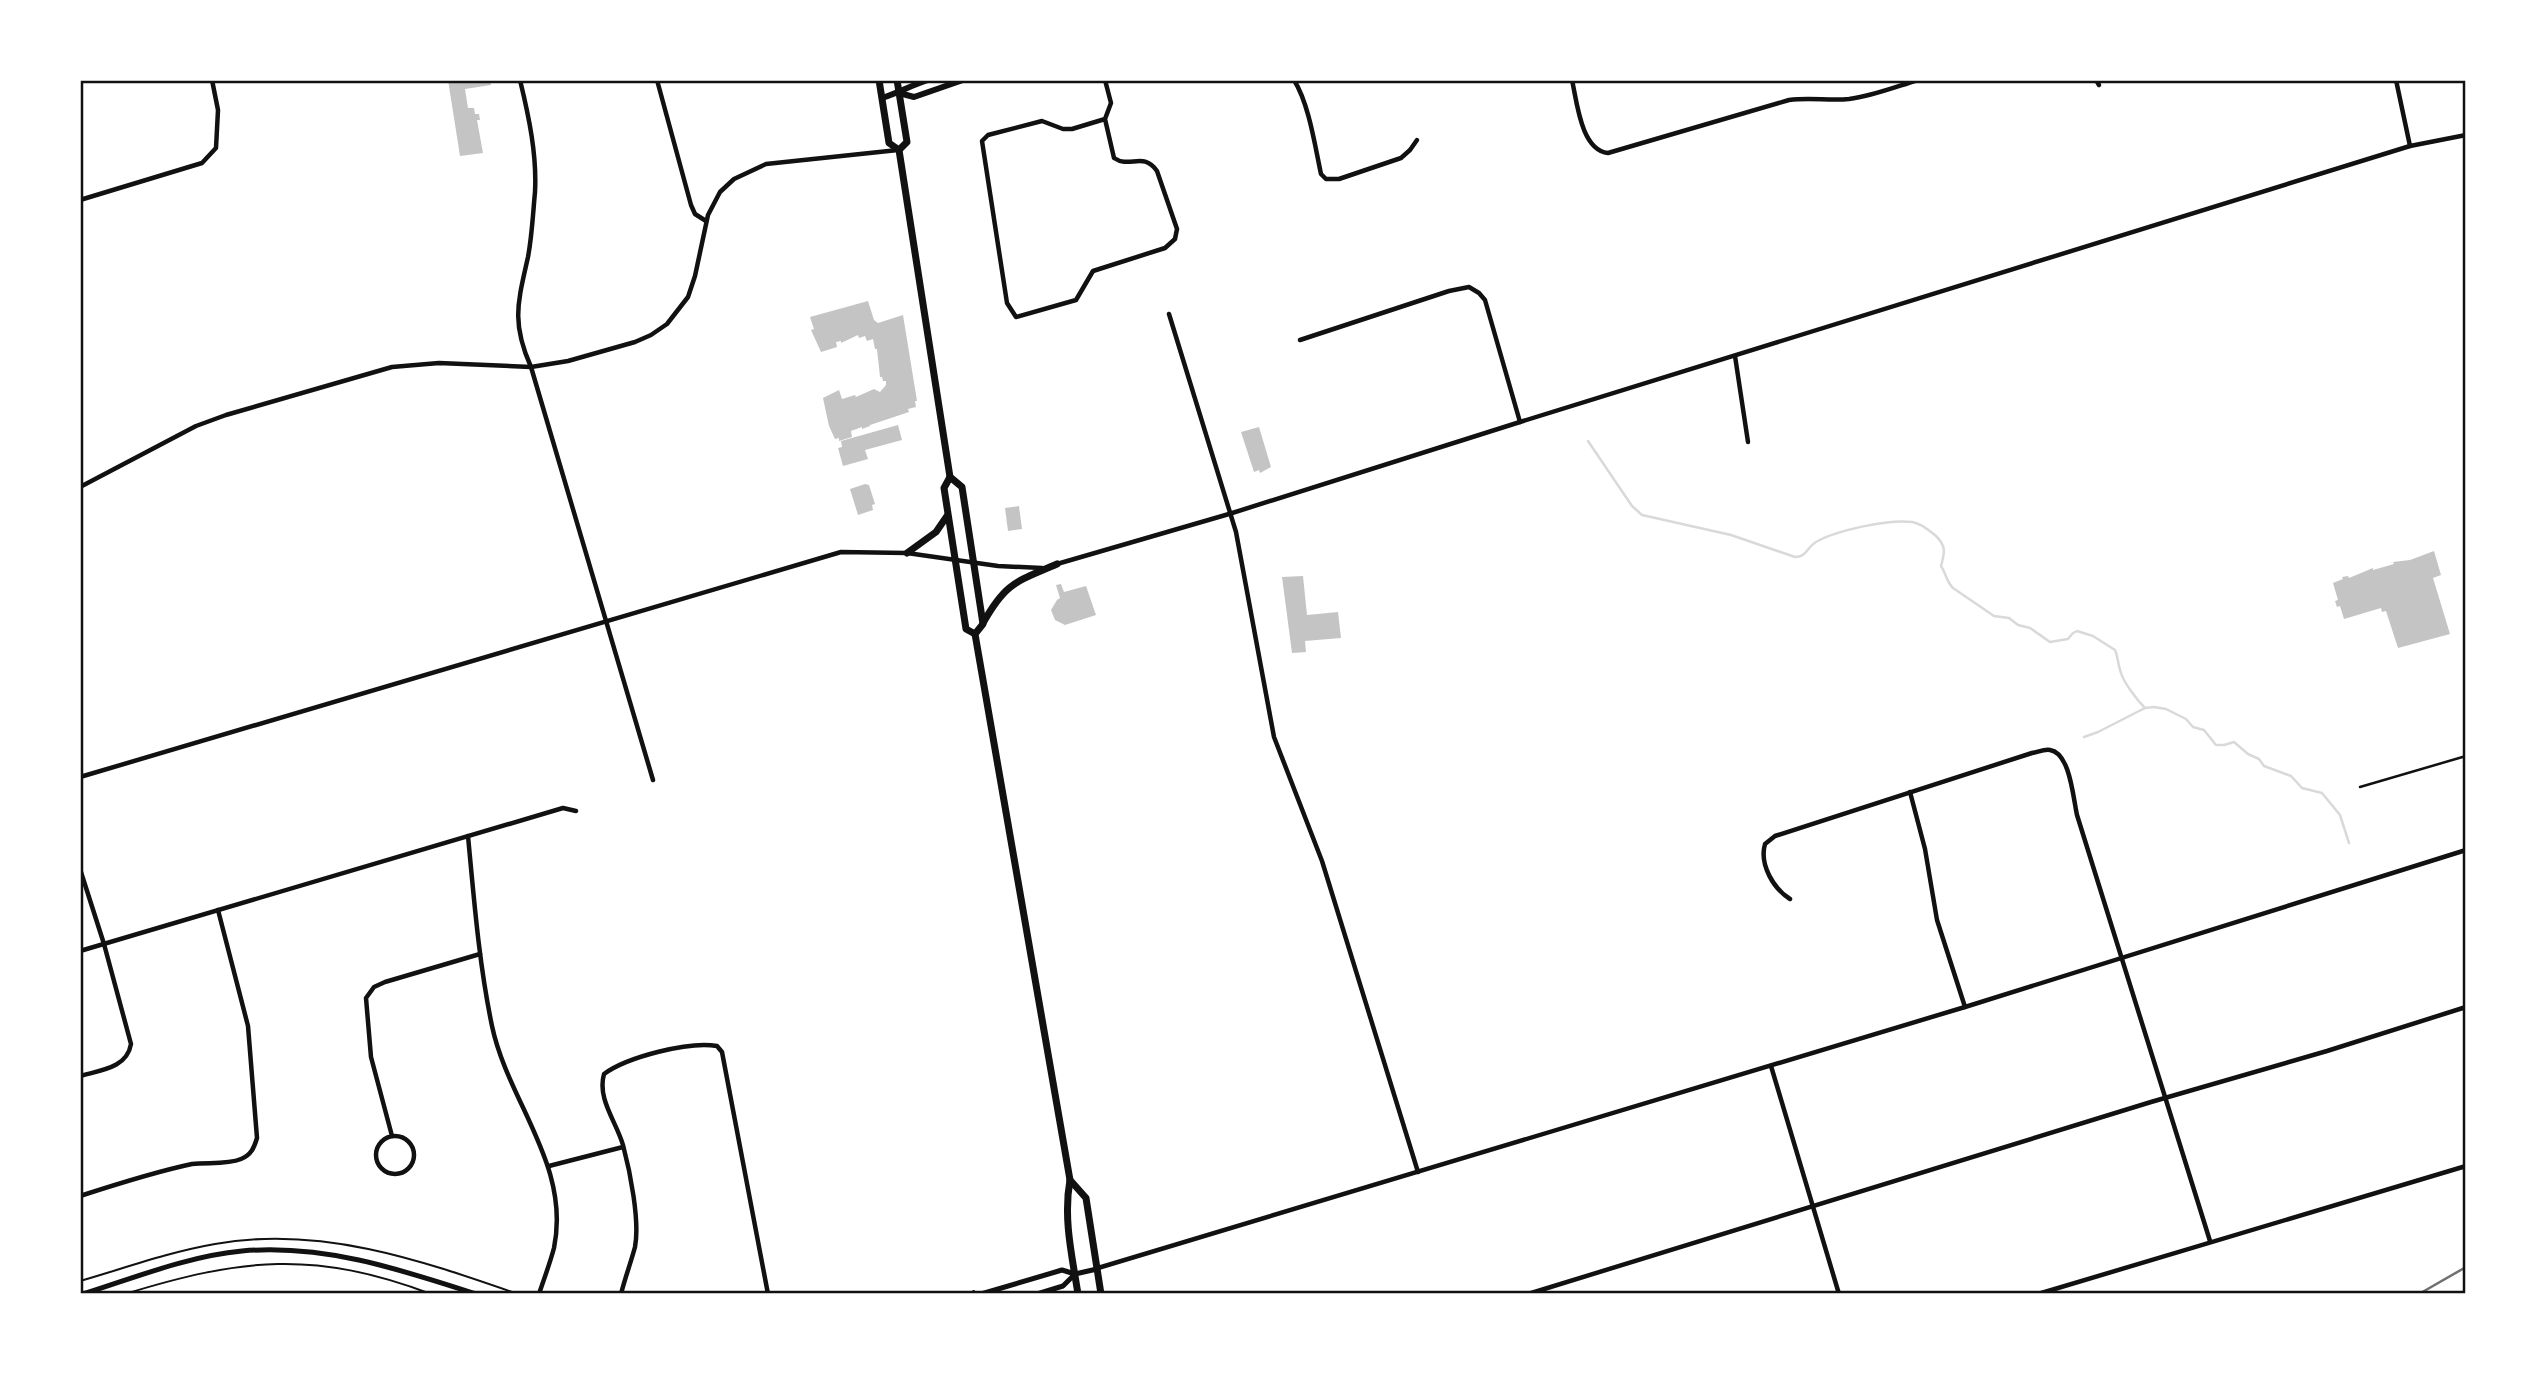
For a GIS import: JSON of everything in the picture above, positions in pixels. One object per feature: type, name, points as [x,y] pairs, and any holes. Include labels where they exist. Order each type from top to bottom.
[{"type":"main road","points":[[879,80],[889,143],[899,150],[950,477],[944,488],[966,629],[975,634]]},
{"type":"main road","points":[[897,80],[907,142],[899,150]]},
{"type":"main road","points":[[882,98],[928,80]]},
{"type":"main road","points":[[899,93],[914,97],[963,80]]},
{"type":"main road","points":[[950,477],[962,487],[983,624]]},
{"type":"main road","points":[[907,553],[936,532],[948,516]]},
{"type":"main road","points":[[1057,564],[1016,582],[1002,593],[975,634],[1070,1180],[1066,1201],[1078,1293]]},
{"type":"main road","points":[[1070,1180],[1086,1198],[1101,1293]]},
{"type":"street","points":[[80,200],[202,163],[216,148],[218,110],[212,80]]},
{"type":"street","points":[[520,80],[536,157],[528,257],[518,298],[518,321],[523,349],[531,366],[604,621],[653,779]]},
{"type":"street","points":[[657,80],[691,205],[695,214],[706,221]]},
{"type":"street","points":[[1105,80],[1111,103],[1105,119],[1114,158],[1123,163],[1142,160],[1153,165],[1177,229],[1175,240],[1165,248],[1093,271],[1076,300],[1016,317],[1007,303],[982,141],[988,135],[1042,121],[1063,129],[1072,129],[1105,119]]},
{"type":"street","points":[[1294,80],[1302,100],[1321,174],[1326,179],[1339,179],[1401,158],[1416,140]]},
{"type":"street","points":[[1572,80],[1588,139],[1599,151],[1613,153],[1789,100],[1809,97],[1856,98],[1918,80]]},
{"type":"street","points":[[2396,80],[2410,146]]},
{"type":"street","points":[[80,777],[841,552],[907,553],[1035,569],[1057,564],[1229,514],[2410,146],[2466,135]]},
{"type":"street","points":[[80,487],[206,422],[392,367],[439,363],[531,366],[568,361],[635,342],[667,324],[688,298],[706,221],[720,192],[734,179],[752,169],[781,162],[899,150]]},
{"type":"street","points":[[1300,340],[1449,291],[1469,287],[1485,300],[1520,422]]},
{"type":"street","points":[[1169,314],[1229,514],[1237,532],[1274,737],[1322,861],[1418,1172]]},
{"type":"street","points":[[1735,356],[1748,442]]},
{"type":"street","points":[[1790,899],[1777,891],[1763,858],[1765,844],[1770,838],[2032,752],[2052,750],[2061,755],[2210,1241]]},
{"type":"street","points":[[1910,792],[1925,849],[1937,920],[1965,1007]]},
{"type":"street","points":[[80,951],[563,808],[576,811]]},
{"type":"street","points":[[468,836],[480,954],[492,1028],[509,1077],[549,1166],[556,1202],[554,1248],[539,1293]]},
{"type":"street","points":[[981,1293],[1062,1270],[1075,1274],[1097,1269],[1965,1007],[2466,850]]},
{"type":"street","points":[[80,869],[131,1044],[129,1054],[121,1063],[80,1076]]},
{"type":"street","points":[[80,1196],[170,1169],[239,1160],[254,1149],[257,1138],[248,1027],[218,910]]},
{"type":"street","points":[[392,1136],[371,1057],[366,998],[374,987],[385,982],[480,954]]},
{"type":"street","points":[[1528,1293],[2466,1007]]},
{"type":"street","points":[[621,1293],[635,1244],[633,1194],[623,1147],[604,1099],[601,1085],[604,1074],[620,1064],[662,1052],[706,1044],[717,1046],[722,1052],[768,1293]]},
{"type":"street","points":[[1771,1066],[1839,1293]]},
{"type":"street","points":[[392,1136],[403,1138],[414,1153],[407,1170],[395,1174],[383,1170],[376,1160],[380,1142],[392,1136]]},
{"type":"street","points":[[549,1166],[623,1147]]},
{"type":"street","points":[[2038,1293],[2466,1166]]},
{"type":"street","points":[[83,1293],[196,1260],[242,1251],[299,1251],[338,1255],[397,1267],[476,1293]]},
{"type":"street","points":[[1037,1293],[1063,1286],[1075,1274]]},
{"type":"lane","points":[[2360,787],[2466,756]]},
{"type":"path","points":[[125,1293],[215,1269],[270,1263],[349,1269],[431,1293]]},
{"type":"building","points":[[448,80],[490,80],[491,85],[465,89],[468,108],[474,108],[475,114],[479,114],[480,120],[477,120],[483,153],[460,156]]},
{"type":"building","points":[[868,301],[874,320],[878,323],[903,315],[916,407],[908,409],[909,412],[851,431],[852,437],[839,441],[839,438],[835,439],[829,426],[823,398],[839,390],[842,399],[855,395],[856,397],[874,389],[880,392],[886,381],[880,377],[877,349],[873,339],[867,341],[865,336],[859,338],[858,335],[841,343],[836,342],[837,347],[821,352],[811,330],[814,329],[810,317]]},
{"type":"building","points":[[898,425],[902,440],[865,450],[868,459],[843,466],[838,448],[842,447],[841,441]]},
{"type":"building","points":[[1259,427],[1271,467],[1260,473],[1259,470],[1254,472],[1241,432]]},
{"type":"building","points":[[869,485],[875,504],[872,505],[873,510],[858,515],[850,489]]},
{"type":"building","points":[[1019,506],[1022,529],[1008,531],[1005,508]]},
{"type":"building","points":[[2434,551],[2441,575],[2433,578],[2450,634],[2398,648],[2386,611],[2382,612],[2381,608],[2344,619],[2340,606],[2337,607],[2335,601],[2338,600],[2333,583],[2343,579],[2342,577],[2349,578],[2373,568],[2410,560]]},
{"type":"building","points":[[1303,576],[1307,615],[1338,612],[1341,638],[1305,641],[1306,652],[1292,653],[1282,577]]},
{"type":"building","points":[[1061,584],[1064,592],[1086,586],[1096,615],[1065,625],[1055,620],[1051,610],[1060,598],[1056,585]]},
{"type":"waterway","points":[[1588,441],[1632,506],[1642,515],[1731,535],[1795,557],[1805,554],[1816,542],[1850,530],[1890,522],[1919,524],[1942,543],[1944,553],[1941,566],[1953,588],[1994,616],[2009,618],[2050,642],[2068,639],[2077,631],[2093,636],[2115,650],[2125,682],[2145,708]]},
{"type":"waterway","points":[[2084,737],[2145,708],[2166,709],[2186,719],[2193,727],[2204,730],[2216,745],[2234,742],[2259,759],[2264,766],[2291,776],[2302,788],[2322,793],[2340,815],[2349,843]]},
{"type":"railway","points":[[2419,1294],[2466,1267]]}]
